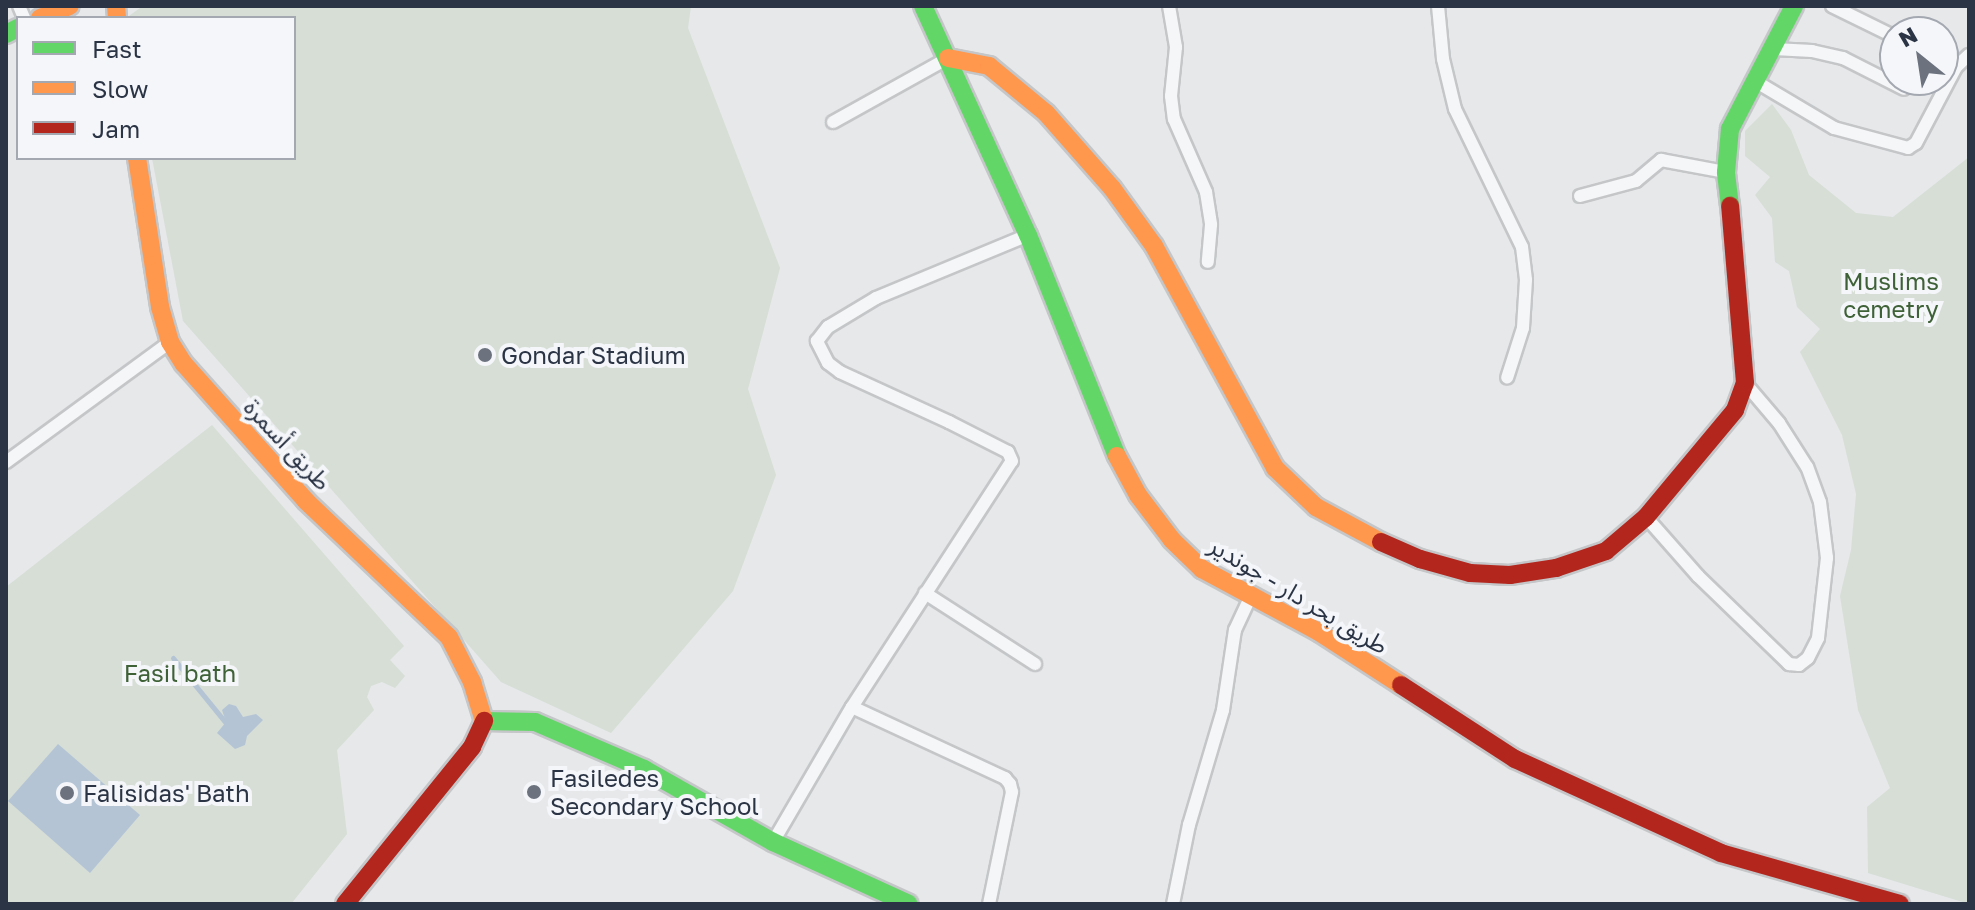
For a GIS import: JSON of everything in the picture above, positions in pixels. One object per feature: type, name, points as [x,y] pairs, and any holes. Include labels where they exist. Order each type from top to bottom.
[{"type":"main road","points":[[45,16],[70,6]]},
{"type":"main road","name":"طريق بحر دار - جوندير","points":[[923,6],[1028,235],[1082,380],[1138,495],[1172,540],[1202,569],[1319,632],[1515,759],[1721,853],[1900,904]]},
{"type":"main road","points":[[948,58],[989,66],[1046,113],[1112,188],[1154,246],[1247,422],[1275,468],[1316,507],[1362,534],[1420,559],[1470,573],[1510,575],[1556,568],[1606,551],[1646,517],[1735,410],[1745,383],[1726,172],[1730,129],[1794,6]]},
{"type":"main road","name":"طريق أسمرة","points":[[137,160],[160,307],[170,342],[194,376],[306,501],[449,637],[472,682],[484,721]]},
{"type":"main road","points":[[350,899],[472,747],[484,721],[535,722],[644,769],[773,842],[909,904]]},
{"type":"street","points":[[1169,6],[1176,47],[1173,107],[1206,192],[1211,225],[1208,262]]},
{"type":"street","points":[[1438,6],[1443,59],[1455,109],[1522,247],[1526,280],[1523,328],[1507,378]]},
{"type":"street","points":[[1832,6],[1879,29]]},
{"type":"street","points":[[1774,49],[1812,51],[1843,58],[1879,76]]},
{"type":"street","points":[[833,122],[948,58]]},
{"type":"street","points":[[1755,81],[1834,128],[1908,148],[1916,143],[1941,96]]},
{"type":"street","points":[[1580,196],[1636,181],[1661,160],[1726,172]]},
{"type":"street","points":[[773,842],[852,707],[1011,466],[1011,456],[949,422],[840,372],[828,363],[817,341],[828,327],[876,298],[1028,235]]},
{"type":"street","points":[[6,462],[170,342]]},
{"type":"street","points":[[1646,517],[1698,576],[1789,664],[1799,665],[1808,658],[1818,638],[1827,558],[1820,502],[1807,467],[1745,383]]},
{"type":"street","points":[[925,593],[1035,664]]},
{"type":"street","points":[[1173,904],[1189,825],[1223,710],[1235,630],[1251,595]]},
{"type":"street","points":[[852,707],[1005,778],[1010,784],[1012,792],[989,904]]},
{"type":"green space","name":"Gondar Stadium","points":[[143,6],[691,6],[688,28],[780,268],[748,389],[776,475],[733,591],[611,733],[501,682],[183,321],[152,160],[296,160],[296,16],[129,16]]},
{"type":"green space","name":"Muslims cemetry","points":[[1772,104],[1791,130],[1809,175],[1856,213],[1893,217],[1969,157],[1969,904],[1868,873],[1867,807],[1890,788],[1858,710],[1840,596],[1851,550],[1856,494],[1842,435],[1800,352],[1820,329],[1797,307],[1789,271],[1775,262],[1772,218],[1755,195],[1770,177],[1745,156],[1745,131]]},
{"type":"green space","name":"Fasil bath","points":[[212,425],[404,646],[390,660],[405,676],[395,688],[382,682],[371,686],[367,697],[374,710],[337,750],[347,834],[291,904],[6,904],[6,587]]},
{"type":"water","points":[[229,704],[236,706],[243,717],[256,714],[263,720],[247,736],[245,745],[235,749],[217,733],[226,722],[222,710]]},
{"type":"water","points":[[58,744],[140,815],[90,873],[8,801]]},
{"type":"waterway","points":[[173,658],[226,723]]},
{"type":"traffic: fast","points":[[923,6],[1028,235],[1117,456]]},
{"type":"traffic: fast","points":[[1730,206],[1726,172],[1730,129],[1794,6]]},
{"type":"traffic: fast","points":[[6,34],[16,29]]},
{"type":"traffic: fast","points":[[484,721],[535,722],[644,769],[773,842],[909,904]]},
{"type":"traffic: slow","points":[[45,16],[70,6]]},
{"type":"traffic: slow","points":[[116,6],[117,16]]},
{"type":"traffic: slow","points":[[948,58],[989,66],[1046,113],[1112,188],[1154,246],[1275,468],[1316,507],[1381,542]]},
{"type":"traffic: slow","points":[[137,160],[160,307],[170,342],[184,364],[306,501],[449,637],[472,682],[484,721]]},
{"type":"traffic: slow","points":[[1117,456],[1138,495],[1172,540],[1202,569],[1319,632],[1401,685]]},
{"type":"traffic: jam","points":[[1381,542],[1420,559],[1470,573],[1510,575],[1556,568],[1606,551],[1646,517],[1735,410],[1745,383],[1730,206]]},
{"type":"traffic: jam","points":[[1401,685],[1515,759],[1721,853],[1900,904]]},
{"type":"traffic: jam","points":[[345,904],[472,747],[484,721]]},
{"type":"place","name":"Gondar Stadium","points":[[485,355]]},
{"type":"place","name":"Fasiledes Secondary School","points":[[534,792]]},
{"type":"place","name":"Falisidas' Bath","points":[[67,793]]}]
